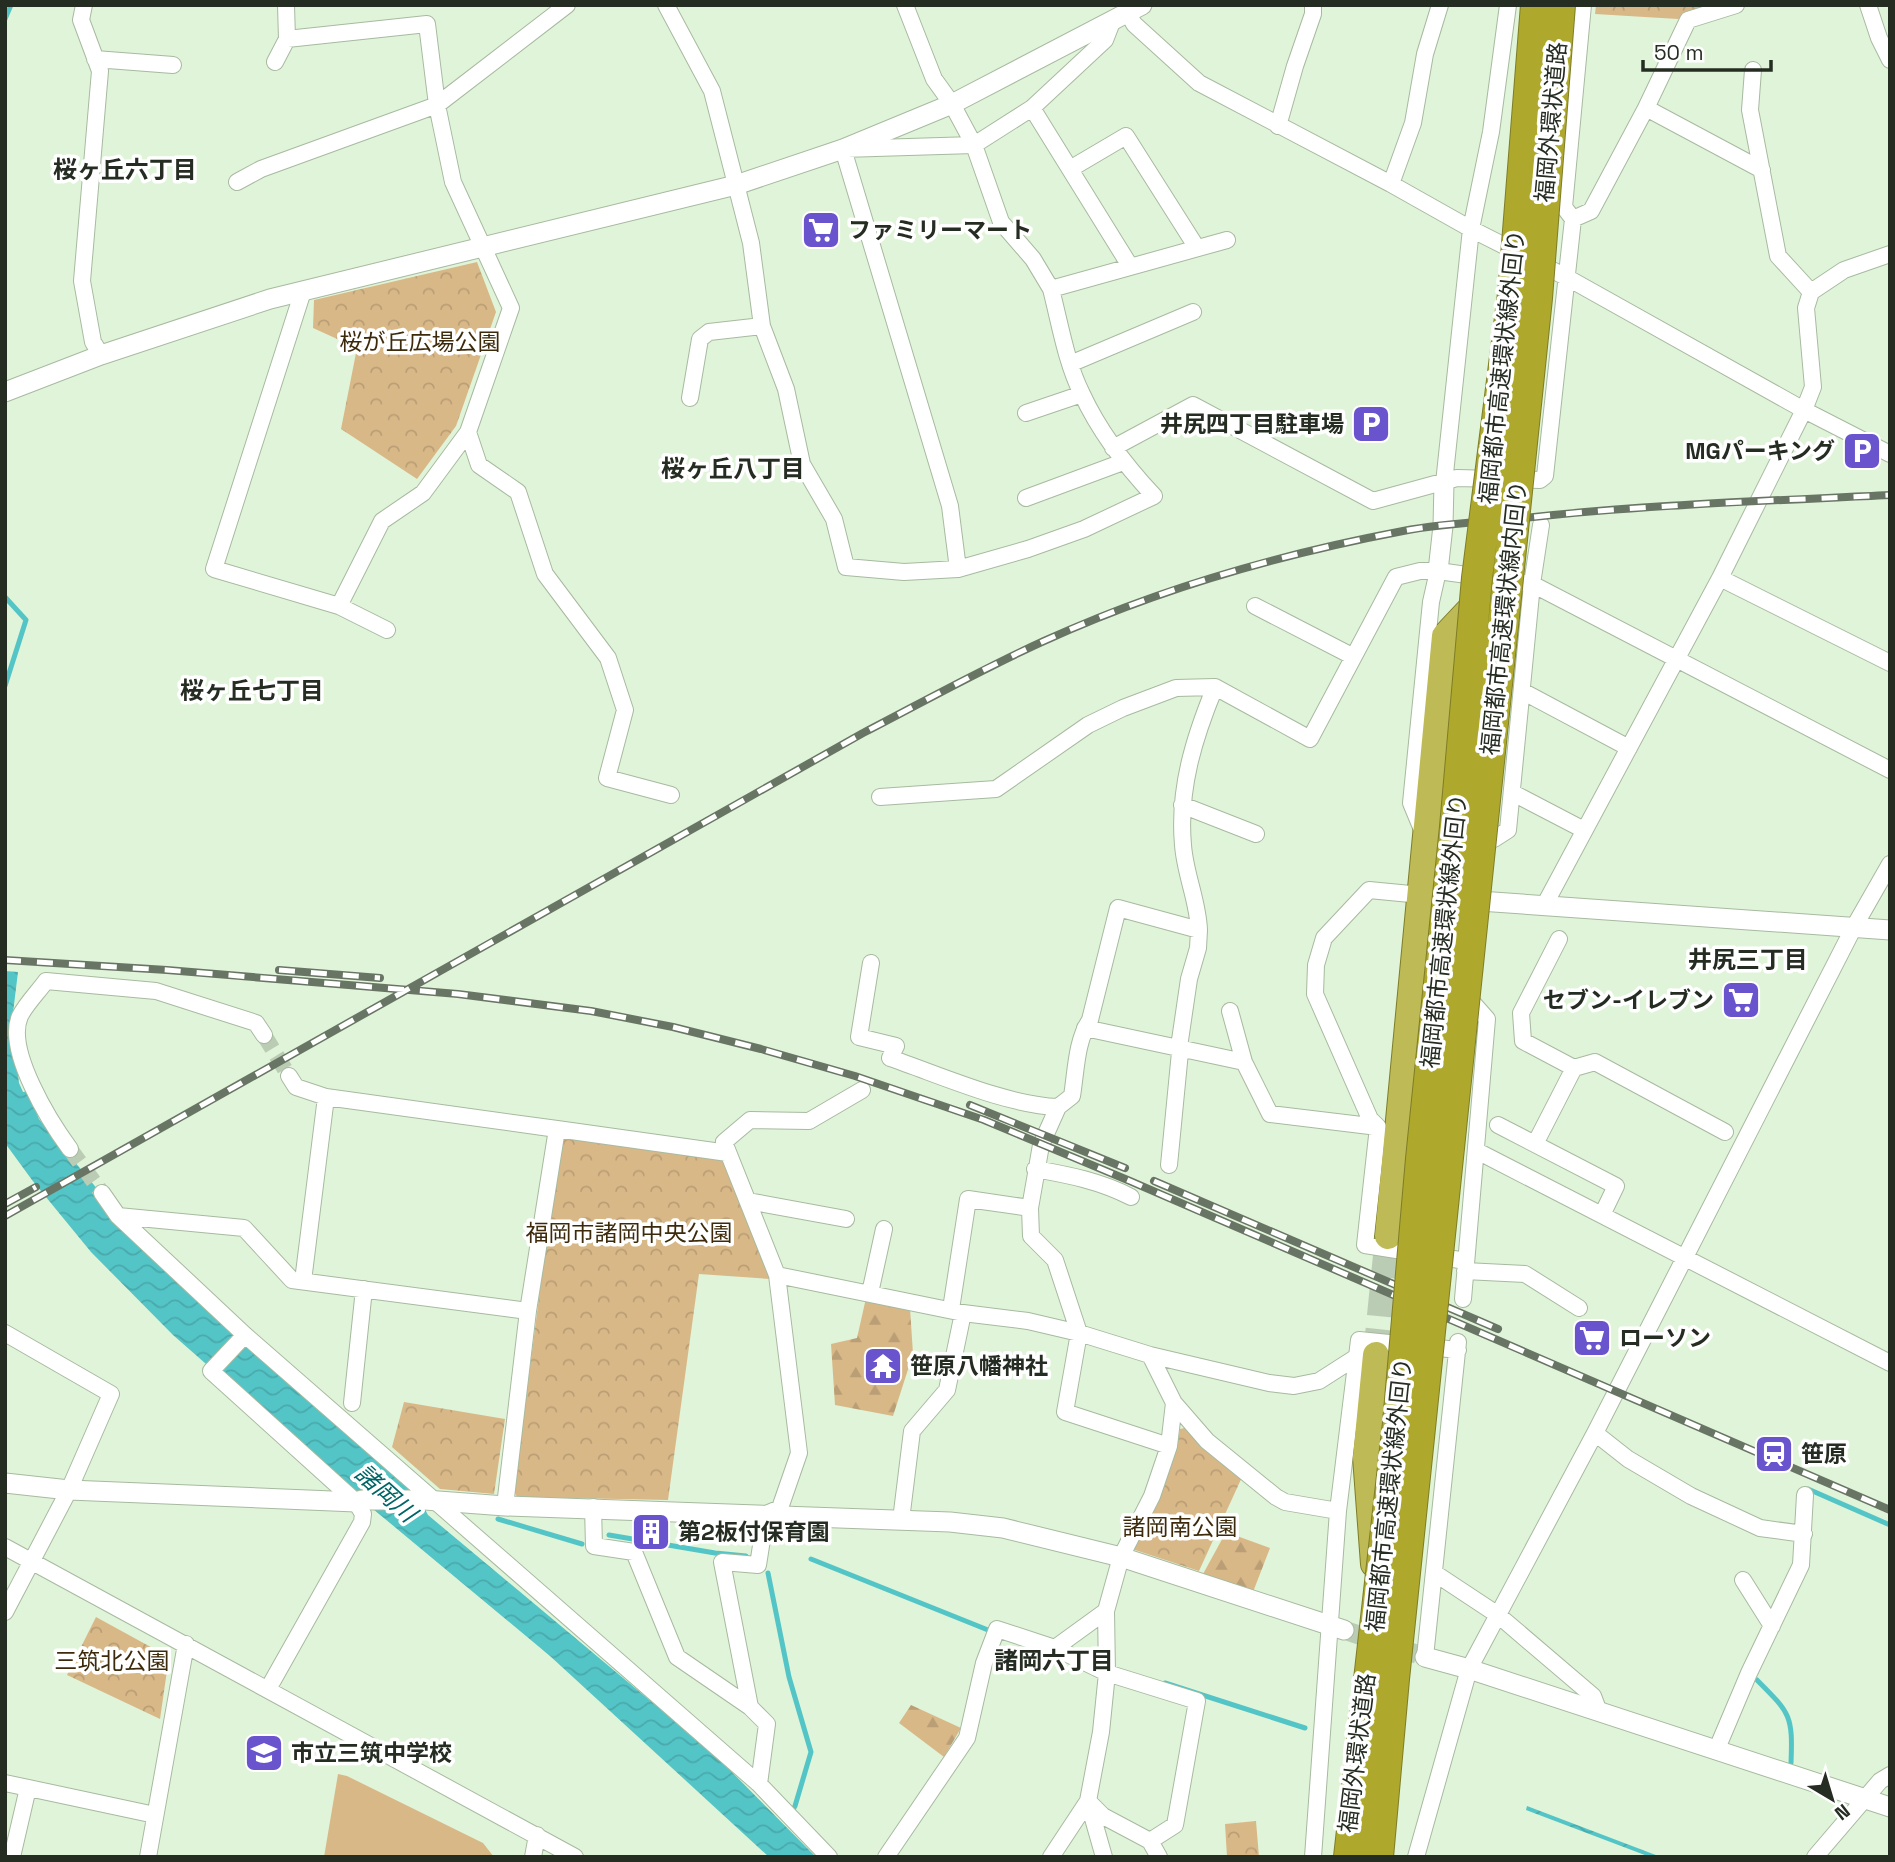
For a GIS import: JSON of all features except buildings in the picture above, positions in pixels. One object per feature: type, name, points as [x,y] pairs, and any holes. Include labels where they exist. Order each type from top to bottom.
[{"type":"highway","name":"福岡外環状道路","points":[[1457,899],[1478,589],[1528,5]]},
{"type":"highway","name":"福岡都市高速環状線外回り","points":[[1347,1857],[1398,1423],[1477,578],[1513,294],[1536,5]]},
{"type":"highway","name":"福岡外環状道路","points":[[1457,899],[1509,693],[1520,582],[1517,480],[1562,5]]},
{"type":"highway","name":"福岡都市高速環状線内回り","points":[[1378,1857],[1394,1679],[1538,298],[1562,5]]},
{"type":"highway","points":[[1445,1243],[1457,1130],[1462,983],[1479,951],[1457,899],[1426,841],[1445,636],[1478,589]]},
{"type":"highway","points":[[1399,1238],[1457,899],[1494,839],[1509,693]]},
{"type":"highway","name":"福岡外環状道路","points":[[1347,1857],[1376,1590],[1366,1457],[1378,1356]]},
{"type":"highway","name":"福岡外環状道路","points":[[1386,1857],[1407,1607],[1432,1360]]},
{"type":"street","points":[[84,5],[81,20],[100,71],[82,281],[93,342],[101,355]]},
{"type":"street","points":[[275,62],[287,40],[286,5]]},
{"type":"street","points":[[237,182],[261,169],[437,105],[566,5]]},
{"type":"street","points":[[666,5],[712,90],[751,243],[762,326],[786,389],[802,464],[834,519],[846,567],[904,572],[958,569],[1027,549],[1084,528],[1154,496],[1118,455],[1082,394],[1070,364],[1051,289],[1033,259],[1001,222],[974,145],[952,104],[934,79],[905,5]]},
{"type":"street","points":[[1278,126],[1313,14],[1313,5]]},
{"type":"street","points":[[1391,184],[1413,123],[1425,54],[1440,5]]},
{"type":"street","points":[[1426,841],[1411,803],[1431,601],[1438,571],[1444,483],[1471,229],[1492,132],[1508,5]]},
{"type":"street","points":[[1026,498],[1118,455],[1193,405],[1373,500],[1457,478],[1540,480],[1545,476],[1573,219],[1564,207],[1583,5]]},
{"type":"street","points":[[1573,219],[1591,211],[1646,108],[1688,20],[1736,5]]},
{"type":"street","points":[[1868,5],[1889,59]]},
{"type":"street","points":[[843,149],[974,145],[1032,108],[1105,40],[1127,13]]},
{"type":"street","points":[[5,392],[187,325],[303,291],[736,185],[843,149],[952,104],[1127,13]]},
{"type":"street","points":[[1127,13],[1134,24],[1199,83],[1566,277],[1804,410],[1890,454]]},
{"type":"street","points":[[287,40],[427,24],[437,105],[453,183],[511,308],[468,432],[423,493],[382,521],[339,606]]},
{"type":"street","points":[[95,59],[173,65]]},
{"type":"street","points":[[1754,70],[1750,110],[1778,256],[1811,292]]},
{"type":"street","points":[[1032,108],[1130,266]]},
{"type":"street","points":[[1646,108],[1762,170]]},
{"type":"street","points":[[1070,169],[1126,136],[1197,248]]},
{"type":"street","points":[[843,149],[950,506],[958,569]]},
{"type":"street","points":[[1051,289],[1227,240]]},
{"type":"street","points":[[1544,906],[1720,578],[1804,410],[1813,387],[1806,308],[1811,292],[1844,270],[1890,254]]},
{"type":"street","points":[[303,291],[214,569],[339,606],[387,630]]},
{"type":"street","points":[[1070,364],[1193,312]]},
{"type":"street","points":[[690,398],[700,339],[709,332],[762,326]]},
{"type":"street","points":[[1026,413],[1082,394]]},
{"type":"street","points":[[468,432],[479,465],[518,492],[545,574],[608,658],[625,710],[607,778],[671,795]]},
{"type":"street","points":[[1520,582],[1541,525]]},
{"type":"street","points":[[880,797],[996,789],[1087,725],[1177,688],[1215,687],[1310,739],[1396,577],[1420,571],[1438,571],[1478,589],[1520,582],[1676,658],[1890,770]]},
{"type":"street","points":[[1720,578],[1890,663]]},
{"type":"street","points":[[1255,606],[1352,656]]},
{"type":"street","points":[[1169,1166],[1181,1052],[1179,1047],[1199,930],[1183,847],[1182,805],[1186,774],[1200,723],[1215,687]]},
{"type":"street","points":[[1494,839],[1508,830],[1513,793],[1509,693],[1629,748]]},
{"type":"street","points":[[1513,793],[1584,830]]},
{"type":"street","points":[[1182,805],[1256,834]]},
{"type":"street","points":[[1416,1857],[1469,1669],[1595,1433],[1854,927],[1890,864]]},
{"type":"street","points":[[1378,1127],[1370,1119],[1315,994],[1315,965],[1324,938],[1369,890],[1544,906],[1890,930]]},
{"type":"street","points":[[1169,1446],[1065,1412],[1079,1333],[1055,1260],[1031,1236],[1030,1208],[1041,1145],[1058,1107],[1072,1096],[1085,1028],[1090,1020],[1118,908],[1199,930]]},
{"type":"street","points":[[1559,939],[1521,1013],[1523,1041],[1574,1069]]},
{"type":"street","points":[[871,963],[859,1037],[896,1046],[890,1058],[998,1094],[1041,1106],[1058,1107]]},
{"type":"street","points":[[69,1149],[49,1122],[30,1083],[12,1014],[46,981],[156,991],[256,1023],[264,1035]]},
{"type":"street","points":[[1462,983],[1487,1019],[1463,1299]]},
{"type":"street","points":[[1230,1011],[1244,1062],[1269,1114],[1378,1127]]},
{"type":"street","points":[[1085,1028],[1244,1062]]},
{"type":"street","points":[[1535,1144],[1574,1069],[1595,1062],[1725,1132]]},
{"type":"street","points":[[289,1076],[296,1087],[326,1097],[728,1153]]},
{"type":"street","points":[[766,1514],[780,1508],[799,1453],[777,1275],[724,1142],[750,1119],[809,1121],[862,1090]]},
{"type":"street","points":[[303,1281],[326,1097]]},
{"type":"street","points":[[1498,1125],[1616,1186],[1602,1215]]},
{"type":"street","points":[[1378,1127],[1366,1245],[1466,1266],[1525,1273],[1579,1308]]},
{"type":"street","points":[[505,1506],[528,1311],[557,1129]]},
{"type":"street","points":[[1477,1151],[1890,1363]]},
{"type":"street","points":[[1035,1169],[1084,1178],[1108,1185],[1131,1197]]},
{"type":"street","points":[[102,1193],[118,1216],[245,1335],[429,1500],[759,1784],[829,1857]]},
{"type":"street","points":[[901,1520],[912,1431],[947,1390],[968,1199],[1030,1208]]},
{"type":"street","points":[[748,1201],[846,1219]]},
{"type":"street","points":[[118,1216],[244,1228],[292,1280],[528,1311]]},
{"type":"street","points":[[870,1293],[884,1229]]},
{"type":"street","points":[[777,1275],[957,1311],[1028,1321],[1079,1333],[1150,1355],[1269,1383],[1294,1386],[1319,1381],[1378,1356]]},
{"type":"street","points":[[352,1403],[364,1289]]},
{"type":"street","points":[[5,1333],[111,1394],[69,1490],[5,1612]]},
{"type":"street","points":[[244,1336],[211,1371],[359,1501],[363,1514],[362,1522],[268,1689]]},
{"type":"street","points":[[1378,1356],[1359,1340],[1458,1346],[1436,1574],[1425,1657],[1890,1807]]},
{"type":"street","points":[[1150,1355],[1174,1402],[1207,1441],[1285,1502],[1338,1511]]},
{"type":"street","points":[[1313,1857],[1337,1627],[1338,1511],[1378,1356]]},
{"type":"street","points":[[1051,1857],[1088,1801],[1101,1732],[1107,1674],[1106,1611],[1121,1557],[1152,1496],[1169,1446],[1174,1402]]},
{"type":"street","points":[[1595,1433],[1628,1459],[1714,1507],[1760,1528],[1804,1534]]},
{"type":"street","points":[[5,1483],[69,1490],[359,1501],[429,1500],[505,1506],[593,1507],[901,1520],[1003,1528],[1121,1557],[1337,1627]]},
{"type":"street","points":[[1716,1751],[1801,1565],[1805,1495]]},
{"type":"street","points":[[593,1507],[594,1546],[634,1552],[677,1657],[750,1707],[767,1724],[759,1784]]},
{"type":"street","points":[[750,1707],[722,1562],[758,1565],[766,1514]]},
{"type":"street","points":[[5,1548],[187,1644],[575,1857]]},
{"type":"street","points":[[1436,1574],[1498,1615],[1593,1696],[1599,1712]]},
{"type":"street","points":[[1743,1580],[1772,1626]]},
{"type":"street","points":[[1055,1648],[1106,1611]]},
{"type":"street","points":[[886,1857],[967,1738],[984,1662],[997,1629],[1055,1648],[1107,1674],[1197,1701],[1175,1825],[1150,1841]]},
{"type":"street","points":[[148,1857],[187,1644]]},
{"type":"street","points":[[1815,1857],[1880,1781],[1890,1775]]},
{"type":"street","points":[[5,1783],[155,1815]]},
{"type":"street","points":[[12,1857],[28,1788]]},
{"type":"street","points":[[1088,1801],[1103,1816],[1150,1841],[1159,1857]]},
{"type":"street","points":[[1088,1801],[1104,1857]]},
{"type":"street","points":[[533,1857],[537,1835]]},
{"type":"green space","points":[[1596,5],[1704,7],[1678,19],[1595,14]]},
{"type":"green space","name":"桜が丘広場公園","points":[[477,262],[496,312],[456,426],[417,479],[341,429],[357,348],[313,328],[314,300]]},
{"type":"green space","name":"福岡市諸岡中央公園","points":[[567,1138],[718,1156],[726,1162],[770,1269],[770,1279],[699,1274],[668,1500],[517,1497],[514,1491],[559,1143]]},
{"type":"green space","points":[[866,1298],[910,1308],[913,1354],[893,1416],[835,1405],[831,1344],[857,1338]]},
{"type":"green space","points":[[404,1402],[505,1419],[494,1494],[440,1489],[392,1447]]},
{"type":"green space","name":"諸岡南公園","points":[[1189,1427],[1243,1475],[1199,1571],[1135,1550],[1133,1544],[1168,1474],[1180,1429]]},
{"type":"green space","points":[[1226,1532],[1270,1548],[1253,1592],[1203,1574]]},
{"type":"green space","name":"三筑北公園","points":[[96,1617],[169,1657],[160,1719],[67,1675]]},
{"type":"green space","points":[[911,1705],[961,1728],[944,1757],[899,1723]]},
{"type":"green space","points":[[338,1774],[483,1843],[494,1857],[324,1857]]},
{"type":"green space","points":[[1256,1821],[1259,1857],[1227,1857],[1225,1824]]},
{"type":"water","name":"諸岡川","points":[[5,971],[18,972],[12,1021],[19,1083],[23,1092],[28,1091],[39,1119],[139,1239],[413,1487],[428,1515],[714,1754],[816,1857],[769,1857],[550,1656],[349,1489],[173,1335],[91,1252],[5,1143]]},
{"type":"water","points":[[1527,1806],[1661,1857],[1650,1857],[1526,1810]]},
{"type":"waterway","points":[[5,19],[11,5]]},
{"type":"waterway","points":[[5,597],[26,620],[5,686]]},
{"type":"waterway","points":[[1808,1489],[1890,1525]]},
{"type":"waterway","points":[[498,1519],[582,1544]]},
{"type":"waterway","points":[[609,1535],[746,1556]]},
{"type":"waterway","points":[[811,1559],[988,1630]]},
{"type":"waterway","points":[[768,1573],[789,1677],[811,1752],[791,1813]]},
{"type":"waterway","points":[[1757,1680],[1777,1700],[1787,1716],[1791,1734],[1791,1763]]},
{"type":"waterway","points":[[1165,1683],[1305,1728]]},
{"type":"tunnel","points":[[264,1035],[289,1076]]},
{"type":"tunnel","points":[[70,1149],[102,1193]]},
{"type":"tunnel","points":[[1376,1355],[1388,1236]]},
{"type":"tunnel","points":[[1344,1630],[1425,1657]]},
{"type":"railway","points":[[5,1216],[863,733],[1021,652],[1131,605],[1266,562],[1417,529],[1608,510],[1890,495]]},
{"type":"railway","points":[[5,960],[167,970],[458,994],[591,1011],[673,1027],[855,1076],[984,1120],[1130,1181],[1890,1510]]},
{"type":"railway","points":[[279,970],[380,978]]},
{"type":"railway","points":[[970,1105],[1125,1168]]},
{"type":"railway","points":[[1154,1181],[1498,1329]]},
{"type":"railway","points":[[5,1204],[36,1187]]},
{"type":"place","name":"ファミリーマート","points":[[821,230]]},
{"type":"place","name":"井尻四丁目駐車場","points":[[1371,424]]},
{"type":"place","name":"MGパーキング","points":[[1862,451]]},
{"type":"place","name":"セブン-イレブン","points":[[1741,1000]]},
{"type":"place","name":"ローソン","points":[[1592,1338]]},
{"type":"place","name":"笹原八幡神社","points":[[883,1366]]},
{"type":"place","name":"笹原","points":[[1774,1454]]},
{"type":"place","name":"第2板付保育園","points":[[651,1532]]},
{"type":"place","name":"市立三筑中学校","points":[[264,1753]]},
{"type":"district","name":"桜ヶ丘六丁目","points":[[125,169]]},
{"type":"district","name":"桜ヶ丘八丁目","points":[[733,468]]},
{"type":"district","name":"桜ヶ丘七丁目","points":[[252,690]]},
{"type":"district","name":"井尻三丁目","points":[[1748,959]]},
{"type":"district","name":"諸岡六丁目","points":[[1054,1660]]}]
